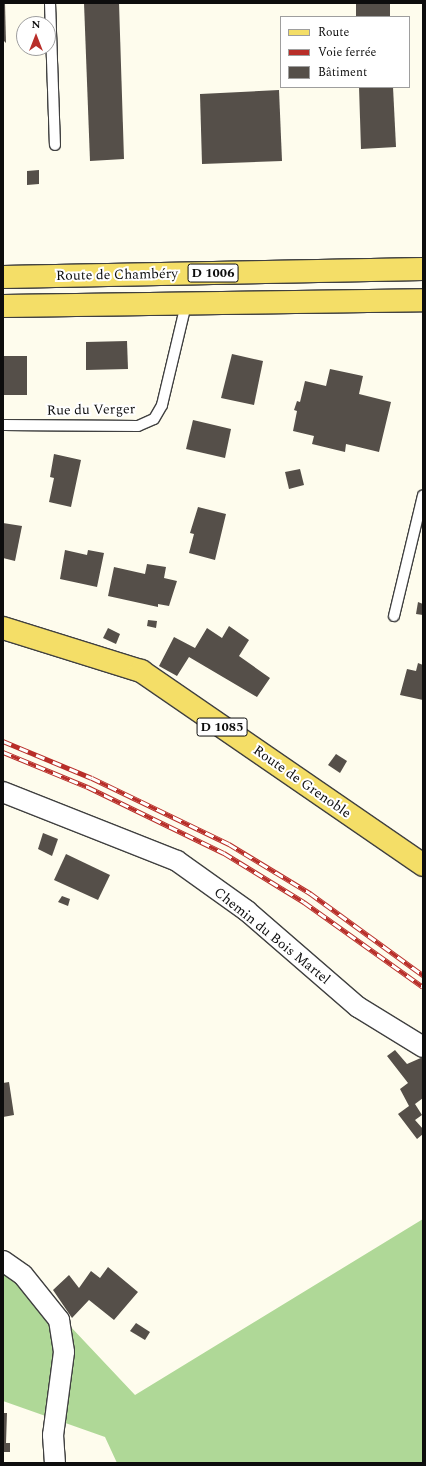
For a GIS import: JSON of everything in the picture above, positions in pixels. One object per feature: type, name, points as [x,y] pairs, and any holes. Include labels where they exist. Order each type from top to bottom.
[{"type":"main road","name":"Route de Chambéry","points":[[3,277],[423,269]]},
{"type":"main road","name":"Route de Chambéry","points":[[3,306],[423,300]]},
{"type":"main road","name":"Route de Grenoble","points":[[3,628],[141,671],[423,865]]},
{"type":"street","name":"Chemin du Bois Martel","points":[[3,792],[177,861],[247,911],[358,1007],[423,1047]]},
{"type":"street","points":[[3,1261],[23,1275],[59,1320],[64,1352],[53,1435],[55,1463]]},
{"type":"lane","points":[[50,3],[55,145]]},
{"type":"lane","name":"Rue du Verger","points":[[3,424],[138,426],[154,419],[162,405],[186,304]]},
{"type":"lane","points":[[394,616],[423,495]]},
{"type":"green space","points":[[423,1219],[423,1463],[117,1463],[105,1437],[3,1401],[3,1255],[135,1395]]},
{"type":"building","points":[[3,3],[5,3],[6,43],[3,40]]},
{"type":"building","points":[[84,3],[119,3],[124,159],[90,161]]},
{"type":"building","points":[[356,3],[390,3],[390,16],[356,16]]},
{"type":"building","points":[[359,88],[393,88],[396,147],[361,149]]},
{"type":"building","points":[[279,90],[282,161],[202,164],[200,94]]},
{"type":"building","points":[[39,170],[39,184],[27,185],[27,171]]},
{"type":"building","points":[[127,341],[128,369],[86,370],[86,342]]},
{"type":"building","points":[[232,354],[263,361],[254,405],[221,398]]},
{"type":"building","points":[[3,356],[27,356],[27,395],[3,395]]},
{"type":"building","points":[[330,369],[363,376],[359,394],[391,402],[379,452],[346,444],[345,452],[312,444],[314,436],[293,431],[297,411],[294,410],[297,401],[300,402],[305,381],[326,386]]},
{"type":"building","points":[[193,420],[231,429],[225,458],[186,449]]},
{"type":"building","points":[[54,454],[81,460],[71,507],[49,502],[54,478],[50,477]]},
{"type":"building","points":[[300,469],[304,485],[289,489],[285,472]]},
{"type":"building","points":[[198,507],[226,514],[215,560],[189,553],[194,534],[190,533]]},
{"type":"building","points":[[3,523],[22,526],[15,561],[3,558]]},
{"type":"building","points":[[65,550],[87,555],[88,550],[104,553],[97,587],[60,579]]},
{"type":"building","points":[[147,564],[166,567],[164,578],[177,581],[169,606],[158,604],[158,607],[108,596],[114,567],[145,574]]},
{"type":"building","points":[[418,602],[423,604],[423,615],[416,614]]},
{"type":"building","points":[[148,620],[157,621],[156,628],[147,626]]},
{"type":"building","points":[[229,626],[249,640],[239,656],[270,678],[257,697],[189,657],[177,676],[159,666],[174,637],[195,648],[207,628],[222,638]]},
{"type":"building","points":[[108,628],[120,634],[116,644],[103,638]]},
{"type":"building","points":[[418,663],[423,665],[423,700],[400,695],[407,669],[416,671]]},
{"type":"building","points":[[336,754],[347,761],[340,773],[328,765]]},
{"type":"building","points":[[43,833],[58,839],[52,856],[38,849]]},
{"type":"building","points":[[66,854],[110,875],[98,900],[54,880]]},
{"type":"building","points":[[62,896],[70,899],[68,906],[58,902]]},
{"type":"building","points":[[395,1050],[407,1064],[423,1057],[423,1098],[415,1104],[422,1115],[415,1120],[423,1129],[423,1134],[417,1139],[398,1114],[409,1106],[400,1089],[408,1083],[387,1056]]},
{"type":"building","points":[[9,1082],[14,1115],[3,1117],[3,1083]]},
{"type":"building","points":[[108,1267],[138,1292],[114,1320],[89,1300],[72,1318],[53,1290],[69,1275],[79,1288],[91,1271],[100,1278]]},
{"type":"building","points":[[136,1323],[150,1332],[145,1340],[130,1331]]},
{"type":"building","points":[[3,1413],[7,1413],[6,1443],[10,1443],[10,1452],[3,1452]]},
{"type":"railway","points":[[3,741],[92,778],[229,844],[310,893],[423,975]]},
{"type":"railway","points":[[3,752],[88,787],[224,853],[304,902],[423,987]]}]
